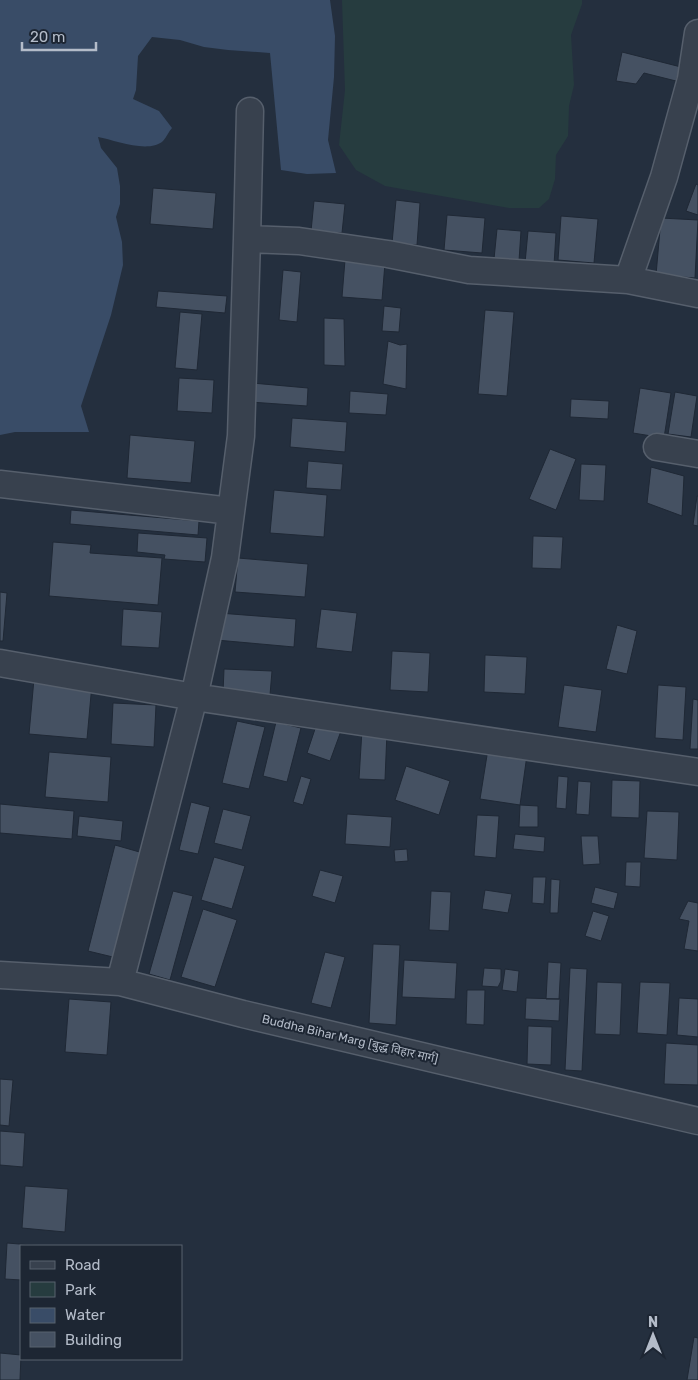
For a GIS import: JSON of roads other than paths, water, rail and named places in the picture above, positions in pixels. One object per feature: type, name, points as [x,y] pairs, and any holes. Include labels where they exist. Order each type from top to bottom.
[{"type":"street","points":[[628,280],[664,177],[692,80],[698,33]]},
{"type":"street","points":[[120,982],[194,698],[225,558],[241,436],[248,239],[250,111]]},
{"type":"street","points":[[248,239],[299,241],[368,251],[468,270],[628,280],[698,294]]},
{"type":"street","points":[[657,447],[698,454]]},
{"type":"street","points":[[0,484],[231,511]]},
{"type":"street","points":[[0,663],[194,698],[698,772]]},
{"type":"street","name":"Buddha Bihar Marg [बुद्ध विहार मार्ग]","points":[[0,975],[120,982],[244,1014],[698,1121]]},
{"type":"water","points":[[0,0],[330,0],[335,36],[334,77],[328,140],[336,173],[307,174],[281,170],[270,53],[204,47],[180,40],[152,37],[138,56],[136,90],[133,99],[159,111],[172,128],[163,141],[157,145],[149,146],[131,145],[98,137],[101,148],[117,168],[120,204],[116,217],[122,242],[123,265],[111,315],[81,406],[89,432],[15,432],[0,435]]}]
